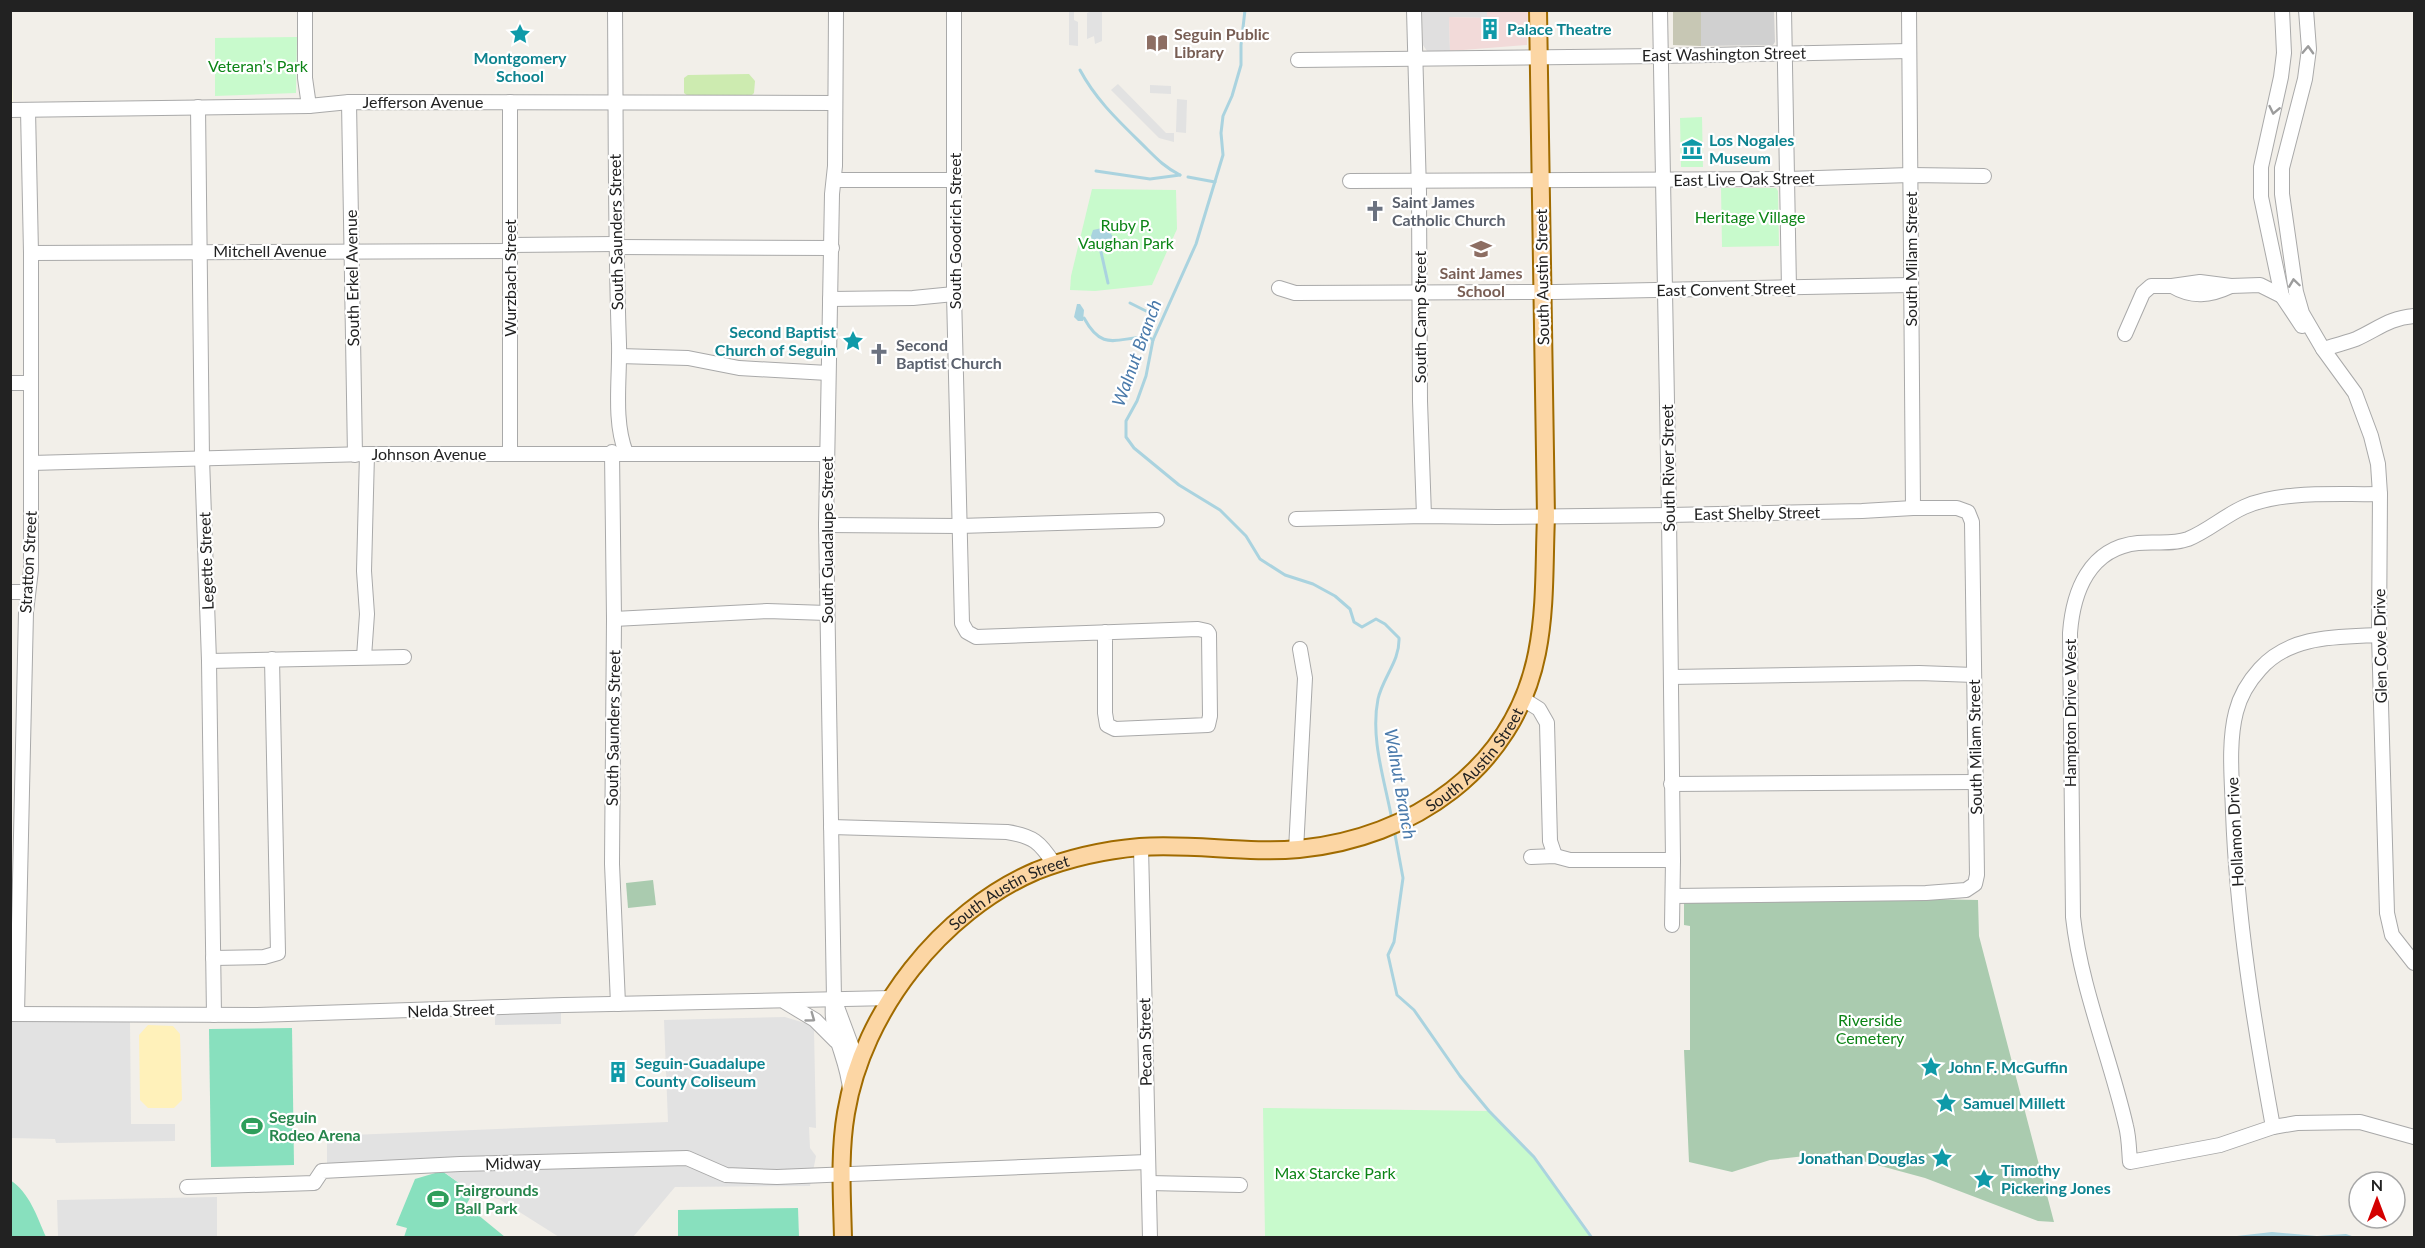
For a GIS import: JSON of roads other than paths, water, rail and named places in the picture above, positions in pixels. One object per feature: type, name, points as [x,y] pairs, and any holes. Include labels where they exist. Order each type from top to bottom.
[{"type":"main road","name":"South Austin Street","points":[[843,1238],[842,1174],[846,1114],[859,1066],[873,1032],[892,998],[944,933],[963,917],[1006,887],[1054,864],[1108,850],[1141,847],[1296,850],[1340,843],[1388,828],[1428,808],[1456,789],[1480,766],[1514,716],[1523,699],[1537,655],[1541,630],[1546,517],[1538,10]]},
{"type":"street","points":[[305,10],[305,78],[309,106]]},
{"type":"street","name":"South Saunders Street","points":[[615,10],[616,246],[621,429],[614,619],[612,864],[618,1004]]},
{"type":"street","name":"South Guadalupe Street","points":[[836,10],[826,525],[834,999],[859,1066]]},
{"type":"street","name":"South Goodrich Street","points":[[954,10],[954,294],[960,617],[965,630],[976,637],[1105,632]]},
{"type":"street","name":"South Camp Street","points":[[1414,10],[1424,516]]},
{"type":"street","name":"South River Street","points":[[1660,10],[1669,515],[1672,925]]},
{"type":"street","points":[[1784,10],[1789,289]]},
{"type":"street","name":"South Milam Street","points":[[1909,10],[1913,508]]},
{"type":"street","name":"Glen Cove Drive","points":[[2282,10],[2281,77],[2261,167],[2261,197],[2282,296],[2306,331],[2315,337]]},
{"type":"street","name":"Glen Cove Drive","points":[[2307,10],[2308,49],[2305,79],[2282,168],[2282,194],[2295,292],[2302,313],[2322,349],[2347,380],[2364,414],[2378,464],[2380,494],[2379,635],[2387,913],[2392,934],[2415,963]]},
{"type":"street","name":"East Washington Street","points":[[1298,60],[1909,51]]},
{"type":"street","points":[[2281,77],[2305,79]]},
{"type":"street","name":"Jefferson Avenue","points":[[10,110],[309,106],[349,102],[835,103]]},
{"type":"street","name":"South Erkel Avenue","points":[[349,102],[352,251],[367,614],[364,657]]},
{"type":"street","name":"Wurzbach Street","points":[[510,102],[510,454]]},
{"type":"street","name":"Legette Street","points":[[198,107],[202,458],[209,661],[214,1015]]},
{"type":"street","name":"Stratton Street","points":[[14,1014],[17,696],[31,570],[32,383],[28,110]]},
{"type":"street","name":"East Live Oak Street","points":[[1350,181],[1984,176]]},
{"type":"street","points":[[834,180],[954,180]]},
{"type":"street","name":"Mitchell Avenue","points":[[31,253],[200,251],[305,253],[616,246],[832,248]]},
{"type":"street","points":[[2260,285],[2276,272]]},
{"type":"street","name":"East Convent Street","points":[[1279,288],[1295,293],[1420,293],[1789,289],[1911,285]]},
{"type":"street","points":[[2125,334],[2143,293],[2151,286],[2172,286],[2185,293],[2202,295],[2231,286],[2260,285],[2282,296]]},
{"type":"street","points":[[830,299],[913,298],[954,294]]},
{"type":"street","points":[[2322,349],[2356,339],[2400,317],[2415,316]]},
{"type":"street","points":[[619,356],[687,358],[739,368],[828,373]]},
{"type":"street","points":[[10,383],[32,383]]},
{"type":"street","name":"Johnson Avenue","points":[[31,463],[361,454],[827,454]]},
{"type":"street","name":"Hampton Drive West","points":[[2273,1127],[2220,1145],[2130,1162],[2127,1128],[2087,989],[2076,945],[2073,917],[2070,633],[2072,607],[2088,572],[2099,560],[2117,548],[2138,543],[2162,544],[2185,540],[2205,531],[2244,507],[2267,500],[2380,494]]},
{"type":"street","name":"East Shelby Street","points":[[1296,519],[1669,515],[1913,508],[1957,508],[1968,512]]},
{"type":"street","name":"South Milam Street","points":[[1673,896],[1926,893],[1966,890],[1975,884],[1977,874],[1972,522],[1968,512]]},
{"type":"street","points":[[826,525],[958,525],[1157,520]]},
{"type":"street","points":[[10,592],[27,592]]},
{"type":"street","points":[[614,619],[755,611],[827,613]]},
{"type":"street","points":[[1198,629],[1207,631],[1209,634],[1208,725],[1115,729],[1107,725],[1105,632],[1198,629]]},
{"type":"street","name":"Hollamon Drive","points":[[2273,1127],[2244,959],[2235,866],[2232,772],[2235,714],[2242,694],[2260,668],[2279,652],[2299,643],[2330,637],[2379,635]]},
{"type":"street","points":[[1296,850],[1305,678],[1300,649]]},
{"type":"street","points":[[209,661],[404,657]]},
{"type":"street","points":[[213,958],[264,957],[278,953],[272,659]]},
{"type":"street","points":[[1671,677],[1918,673],[1974,675]]},
{"type":"street","points":[[1523,699],[1539,709],[1547,723],[1550,841],[1555,856]]},
{"type":"street","points":[[1671,784],[1975,782]]},
{"type":"street","points":[[831,827],[1007,832],[1025,835],[1041,845],[1054,864]]},
{"type":"street","name":"Pecan Street","points":[[1141,847],[1150,1238]]},
{"type":"street","points":[[1531,858],[1555,856],[1569,860],[1673,860]]},
{"type":"street","name":"Nelda Street","points":[[14,1014],[214,1015],[892,998]]},
{"type":"street","points":[[834,999],[832,1012],[836,1041],[849,1076],[850,1094]]},
{"type":"street","points":[[783,1001],[815,1020],[836,1041]]},
{"type":"street","points":[[2273,1127],[2297,1123],[2360,1122],[2415,1137]]},
{"type":"street","name":"Midway","points":[[187,1187],[314,1183],[322,1172],[460,1164],[687,1158],[726,1175],[777,1177],[842,1174]]},
{"type":"street","points":[[842,1174],[1147,1162]]},
{"type":"street","points":[[1149,1183],[1240,1185]]},
{"type":"water","points":[[1102,228],[1109,231],[1114,238],[1112,243],[1099,243],[1092,240],[1093,230]]},
{"type":"water","points":[[1077,304],[1080,304],[1084,310],[1083,321],[1078,321],[1074,317]]},
{"type":"water","points":[[2272,1232],[2317,1236],[2346,1234],[2355,1237],[2228,1237]]},
{"type":"waterway","name":"Walnut Branch","points":[[1245,10],[1241,65],[1232,96],[1223,116],[1221,133],[1223,155],[1196,244],[1153,340],[1146,376],[1137,401],[1126,421],[1126,437],[1134,448],[1179,485],[1220,510],[1246,536],[1260,559],[1285,575],[1313,584],[1335,596],[1350,609],[1354,622],[1362,627],[1376,619],[1385,624],[1399,638],[1397,654],[1380,691],[1376,714],[1379,760],[1392,820]]},
{"type":"waterway","points":[[1080,70],[1094,92],[1119,121],[1170,170],[1180,175]]},
{"type":"waterway","points":[[1096,171],[1150,179],[1180,175]]},
{"type":"waterway","points":[[1188,177],[1215,182]]},
{"type":"waterway","points":[[1099,243],[1108,283]]},
{"type":"waterway","points":[[1130,303],[1146,311]]},
{"type":"waterway","points":[[1084,318],[1091,329],[1104,339],[1111,341],[1148,337],[1153,340]]},
{"type":"waterway","name":"Walnut Branch","points":[[1394,829],[1403,878],[1394,942],[1388,955],[1397,995],[1414,1010],[1460,1076],[1489,1111],[1534,1157],[1592,1238]]},
{"type":"place","name":"Palace Theatre","points":[[1490,29]]},
{"type":"place","name":"Montgomery School","points":[[520,34]]},
{"type":"place","name":"Seguin Public Library","points":[[1157,43]]},
{"type":"place","name":"Los Nogales Museum","points":[[1692,149]]},
{"type":"place","name":"Saint James Catholic Church","points":[[1375,211]]},
{"type":"place","name":"Saint James School","points":[[1481,249]]},
{"type":"place","name":"Second Baptist Church of Seguin","points":[[853,341]]},
{"type":"place","name":"Second Baptist Church","points":[[879,354]]},
{"type":"place","name":"John F. McGuffin","points":[[1931,1067]]},
{"type":"place","name":"Seguin-Guadalupe County Coliseum","points":[[618,1072]]},
{"type":"place","name":"Samuel Millett","points":[[1946,1103]]},
{"type":"place","name":"Seguin Rodeo Arena","points":[[252,1126]]},
{"type":"place","name":"Jonathan Douglas","points":[[1942,1158]]},
{"type":"place","name":"Timothy Pickering Jones","points":[[1984,1179]]},
{"type":"place","name":"Fairgrounds Ball Park","points":[[438,1199]]},
{"type":"park label","name":"Veteran’s Park","points":[[258,66]]},
{"type":"park label","name":"Heritage Village","points":[[1750,217]]},
{"type":"park label","name":"Ruby P. Vaughan Park","points":[[1126,234]]},
{"type":"park label","name":"Riverside Cemetery","points":[[1870,1029]]},
{"type":"park label","name":"Max Starcke Park","points":[[1335,1173]]}]
